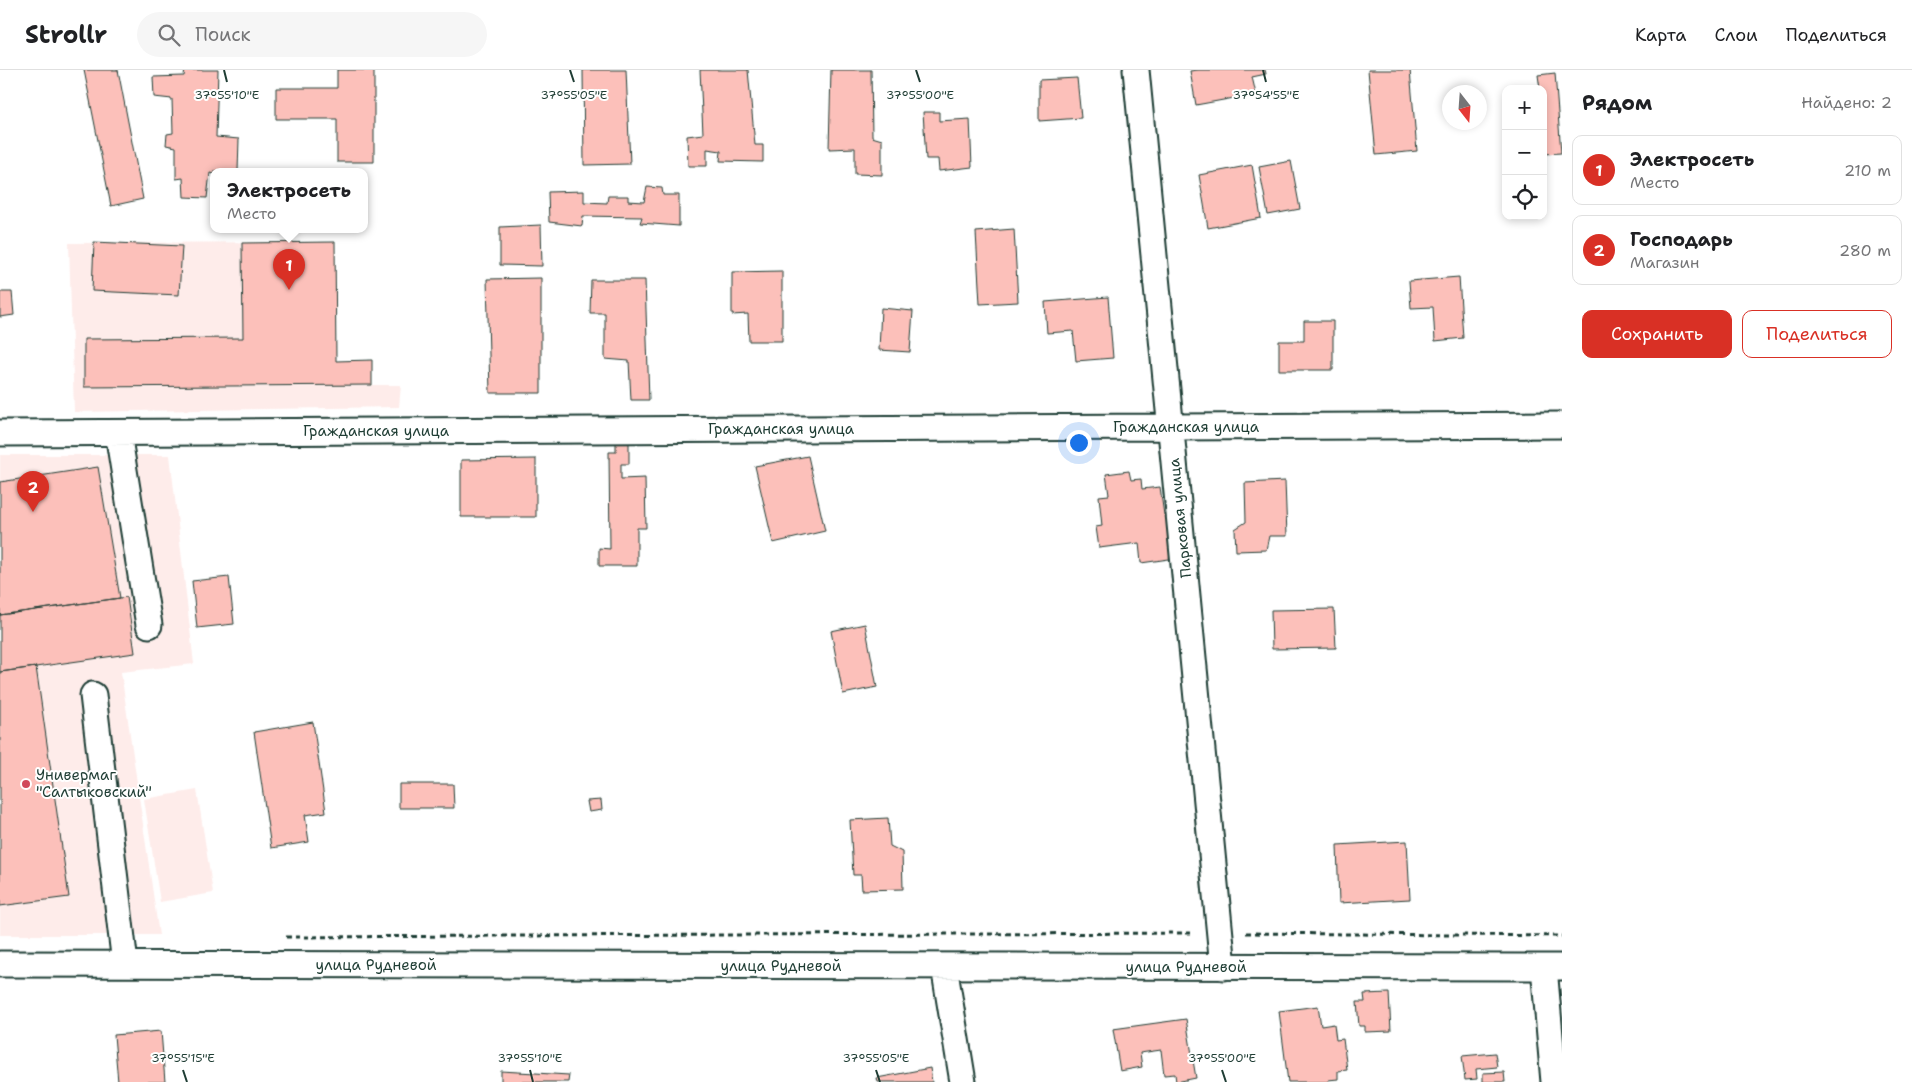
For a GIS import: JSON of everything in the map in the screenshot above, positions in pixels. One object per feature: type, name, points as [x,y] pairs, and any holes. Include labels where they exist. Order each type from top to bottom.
[{"type":"street","name":"Парковая улица","points":[[1136,70],[1223,967]]},
{"type":"street","name":"Гражданская улица","points":[[0,433],[1562,425]]},
{"type":"street","points":[[118,433],[149,625]]},
{"type":"street","points":[[94,695],[125,964]]},
{"type":"street","name":"улица Рудневой","points":[[0,964],[1553,967]]},
{"type":"street","points":[[944,966],[962,1082]]},
{"type":"street","points":[[1553,967],[1554,1082]]},
{"type":"path","points":[[282,937],[1220,932],[1562,936]]},
{"type":"shaded area","points":[[335,242],[336,361],[372,360],[372,385],[401,385],[399,407],[74,412],[69,243]]},
{"type":"shaded area","points":[[0,455],[170,455],[194,664],[121,672],[159,935],[0,935]]},
{"type":"shaded area","points":[[197,790],[213,893],[160,902],[144,799]]},
{"type":"building","points":[[84,70],[118,70],[143,199],[111,206]]},
{"type":"building","points":[[185,70],[218,70],[216,137],[239,139],[238,168],[210,168],[207,198],[184,197],[183,178],[176,179],[176,147],[166,145],[167,134],[173,133],[172,99],[154,97],[153,77],[184,76]]},
{"type":"building","points":[[337,70],[374,70],[374,162],[337,162],[337,119],[276,119],[276,88],[337,88]]},
{"type":"building","points":[[583,70],[626,70],[630,164],[584,165]]},
{"type":"building","points":[[700,70],[748,70],[755,145],[763,145],[763,162],[720,161],[721,151],[707,149],[707,166],[688,166],[687,136],[703,134]]},
{"type":"building","points":[[831,70],[871,70],[872,137],[882,140],[882,175],[855,174],[855,148],[829,149]]},
{"type":"building","points":[[1265,70],[1266,74],[1252,77],[1256,94],[1196,105],[1190,71]]},
{"type":"building","points":[[1368,70],[1410,70],[1417,151],[1376,155]]},
{"type":"building","points":[[1555,73],[1561,153],[1547,154],[1547,85],[1539,85],[1538,75]]},
{"type":"building","points":[[1077,78],[1081,118],[1039,121],[1039,80]]},
{"type":"building","points":[[923,112],[939,112],[939,121],[970,119],[972,167],[939,171],[938,159],[926,159]]},
{"type":"building","points":[[1291,161],[1300,209],[1268,215],[1259,167]]},
{"type":"building","points":[[1252,165],[1261,218],[1208,228],[1199,175]]},
{"type":"building","points":[[647,187],[662,188],[663,195],[679,195],[679,226],[640,223],[642,217],[583,216],[582,226],[549,222],[548,192],[584,191],[584,202],[607,203],[608,196],[628,196],[628,201],[644,202]]},
{"type":"building","points":[[541,225],[542,266],[500,265],[500,227]]},
{"type":"building","points":[[1014,229],[1018,302],[980,304],[976,232]]},
{"type":"building","points":[[94,242],[182,246],[179,295],[92,291]]},
{"type":"building","points":[[335,242],[336,361],[372,360],[372,385],[84,387],[84,339],[243,338],[242,243]]},
{"type":"building","points":[[782,271],[782,341],[749,341],[748,314],[732,315],[732,272]]},
{"type":"building","points":[[1459,277],[1463,338],[1435,341],[1433,307],[1411,308],[1409,281]]},
{"type":"building","points":[[541,278],[541,393],[490,393],[487,279]]},
{"type":"building","points":[[591,280],[645,280],[649,400],[631,400],[629,361],[605,359],[605,313],[590,313]]},
{"type":"building","points":[[0,292],[12,292],[14,315],[0,317]]},
{"type":"building","points":[[1108,297],[1113,358],[1076,361],[1073,331],[1047,333],[1045,302]]},
{"type":"building","points":[[881,308],[913,311],[910,352],[879,350]]},
{"type":"building","points":[[1304,321],[1333,321],[1333,370],[1279,370],[1279,341],[1304,341]]},
{"type":"building","points":[[616,438],[629,438],[629,464],[621,464],[621,479],[645,478],[646,528],[637,528],[637,566],[599,566],[599,548],[610,549],[609,452],[616,452]]},
{"type":"building","points":[[808,456],[825,531],[773,543],[755,466]]},
{"type":"building","points":[[536,459],[536,517],[461,517],[461,460]]},
{"type":"building","points":[[98,467],[120,598],[0,615],[0,482]]},
{"type":"building","points":[[1129,471],[1131,480],[1141,479],[1142,489],[1160,487],[1164,515],[1171,514],[1176,558],[1141,563],[1139,543],[1099,548],[1096,527],[1102,526],[1099,496],[1109,495],[1106,474]]},
{"type":"building","points":[[1285,481],[1287,536],[1269,536],[1266,550],[1236,551],[1235,529],[1246,522],[1245,483]]},
{"type":"building","points":[[229,577],[234,624],[197,628],[192,581]]},
{"type":"building","points":[[127,597],[135,653],[0,672],[0,615]]},
{"type":"building","points":[[1334,609],[1336,648],[1272,649],[1271,610]]},
{"type":"building","points":[[865,624],[877,687],[843,694],[831,631]]},
{"type":"building","name":"Универмаг \"Салтыковский\"","points":[[36,667],[69,897],[0,906],[0,672]]},
{"type":"building","points":[[313,722],[326,812],[305,815],[309,842],[271,848],[254,732]]},
{"type":"building","points":[[399,784],[453,784],[454,808],[399,808]]},
{"type":"building","points":[[601,800],[602,810],[589,812],[587,801]]},
{"type":"building","points":[[888,818],[890,846],[902,852],[903,889],[862,890],[861,875],[853,875],[850,820]]},
{"type":"building","points":[[1407,841],[1410,899],[1339,903],[1337,845]]},
{"type":"building","points":[[1389,993],[1391,1031],[1365,1032],[1365,1026],[1359,1026],[1357,1002],[1365,1002],[1364,994]]},
{"type":"building","points":[[1318,1006],[1321,1026],[1334,1024],[1336,1040],[1343,1039],[1347,1070],[1338,1071],[1338,1079],[1328,1080],[1329,1082],[1288,1082],[1279,1011]]},
{"type":"building","points":[[1186,1019],[1196,1078],[1176,1082],[1175,1074],[1164,1075],[1161,1050],[1140,1053],[1142,1067],[1120,1071],[1113,1029]]},
{"type":"building","points":[[161,1031],[165,1082],[118,1082],[114,1035]]},
{"type":"building","points":[[1495,1053],[1497,1067],[1476,1069],[1477,1079],[1465,1080],[1462,1056]]},
{"type":"building","points":[[930,1068],[932,1082],[878,1082],[877,1078]]},
{"type":"building","points":[[501,1071],[569,1075],[568,1082],[501,1082]]},
{"type":"building","points":[[1504,1072],[1505,1082],[1483,1082],[1483,1073]]},
{"type":"place","name":"Электросеть","points":[[289,290]]},
{"type":"place","name":"Господарь","points":[[33,512]]},
{"type":"place","name":"Универмаг \"Салтыковский\"","points":[[26,784]]}]
